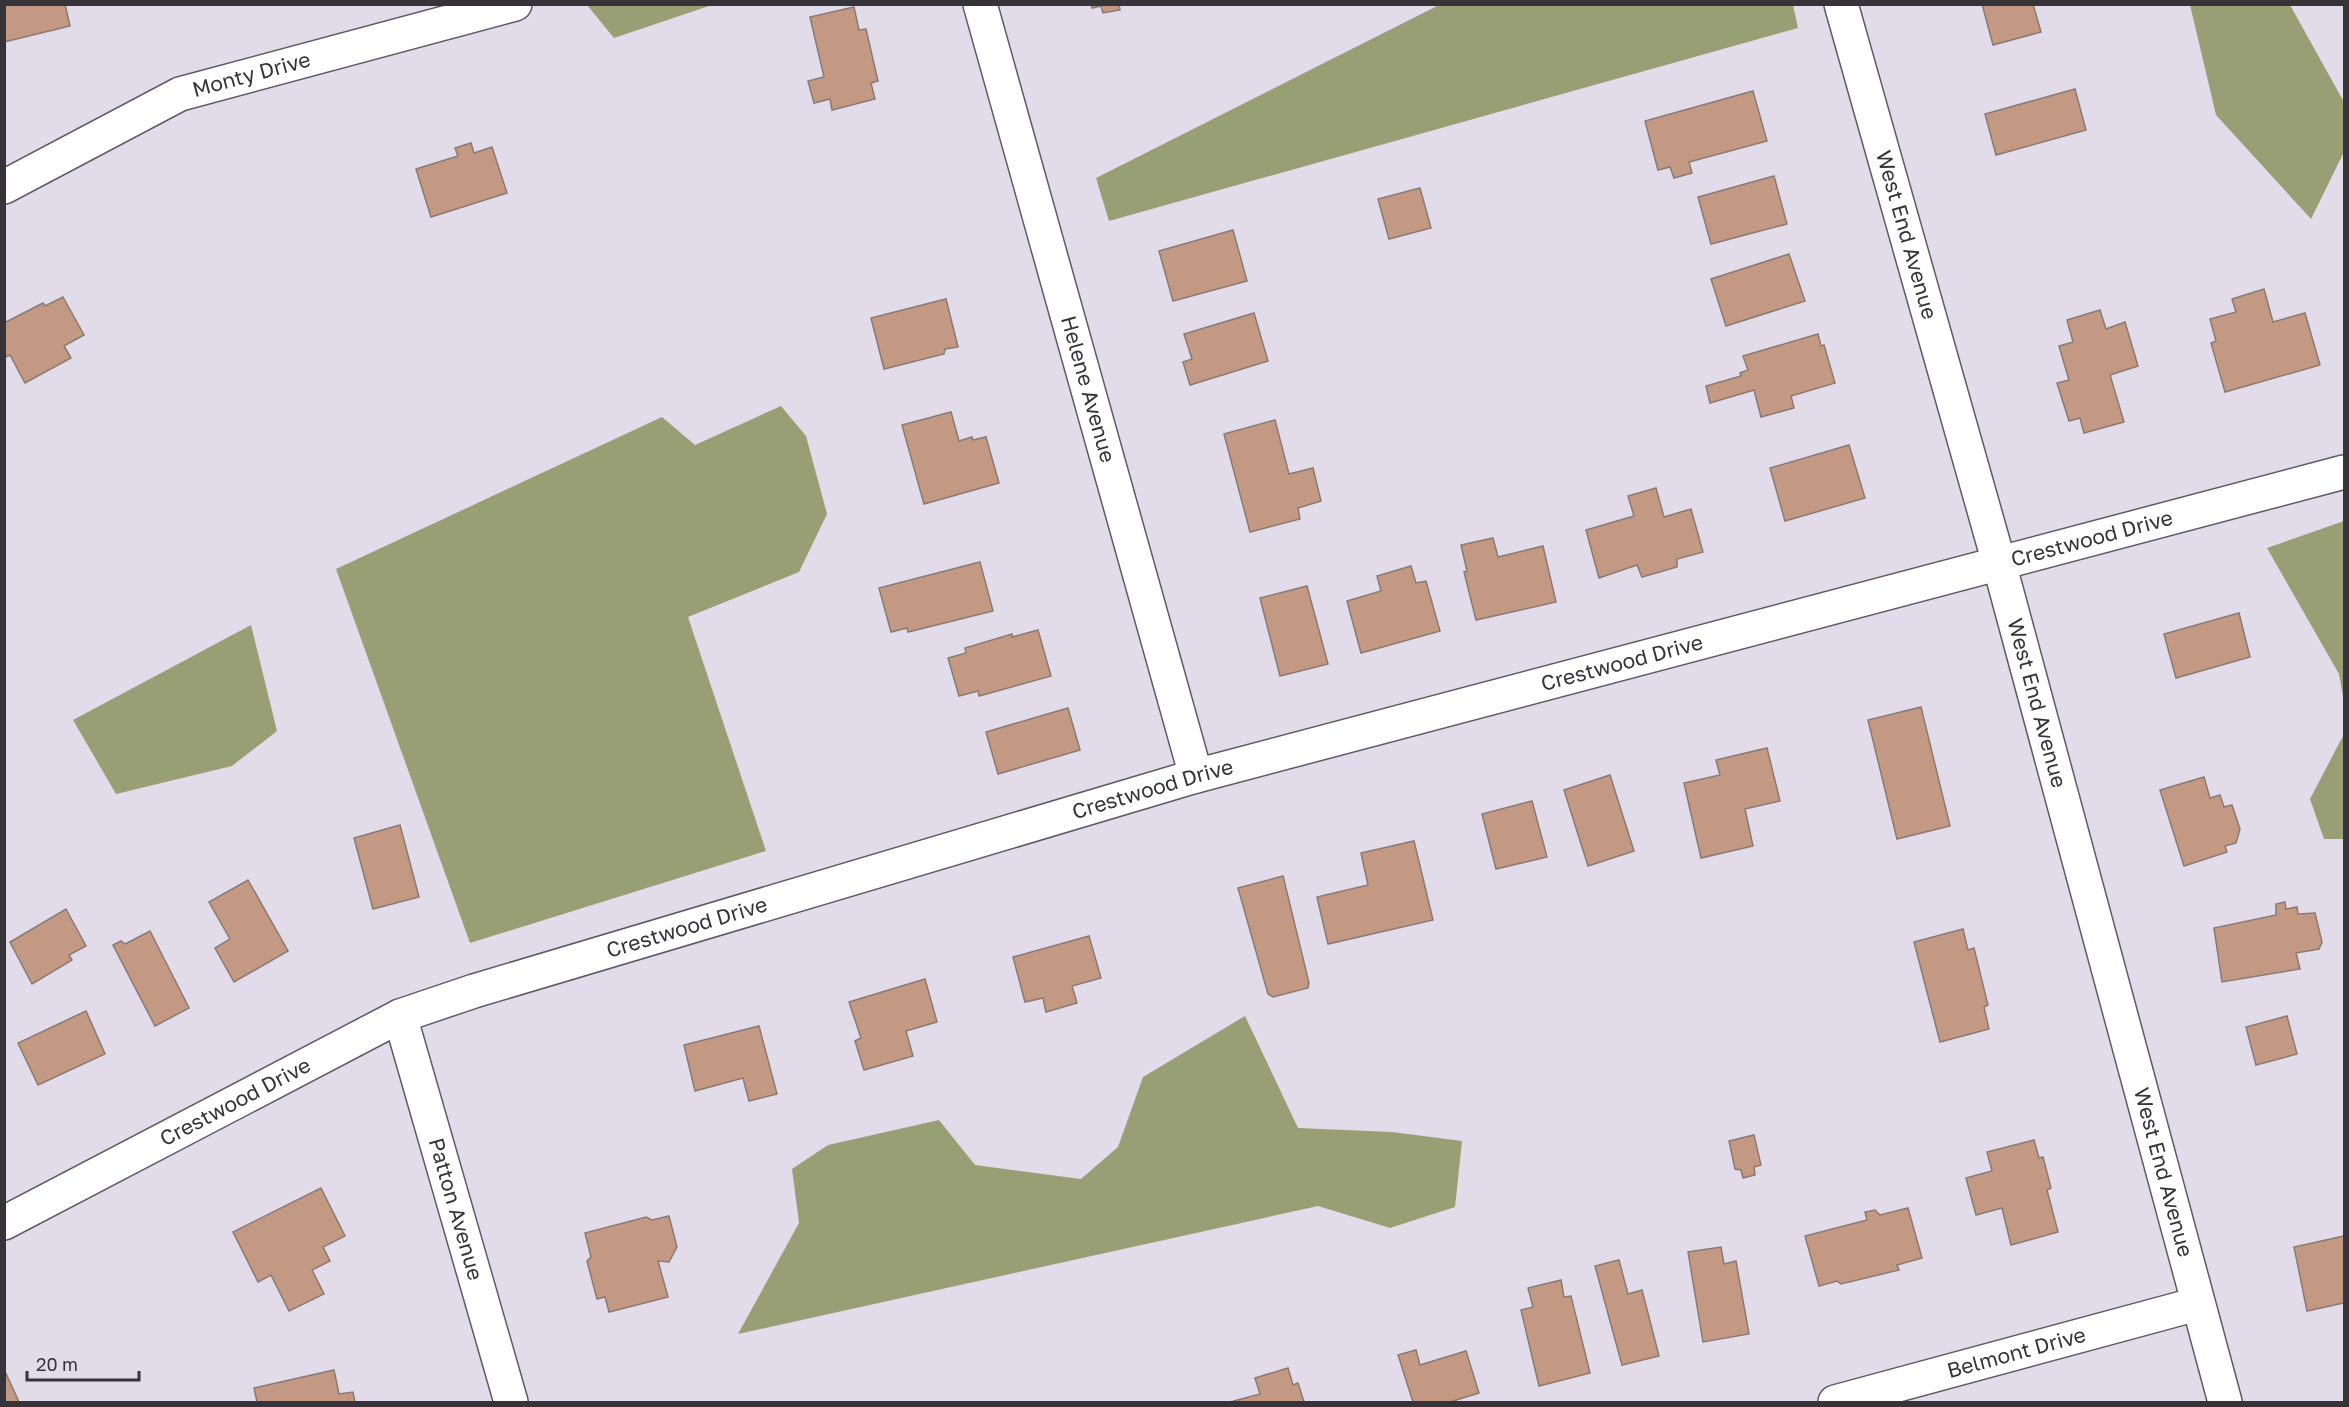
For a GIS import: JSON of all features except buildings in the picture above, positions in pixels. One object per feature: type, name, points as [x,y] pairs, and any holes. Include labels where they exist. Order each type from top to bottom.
[{"type":"street","name":"Monty Drive","points":[[4,187],[180,94],[515,4]]},
{"type":"street","name":"Helene Avenue","points":[[980,4],[1196,776]]},
{"type":"street","name":"West End Avenue","points":[[1841,4],[2000,563],[2224,1402]]},
{"type":"street","name":"Crestwood Drive","points":[[4,1223],[400,1016],[497,984],[1196,776],[2344,472]]},
{"type":"street","name":"Patton Avenue","points":[[400,1016],[511,1402]]},
{"type":"street","name":"Belmont Drive","points":[[1835,1402],[2197,1304]]},
{"type":"green space","points":[[587,5],[712,5],[614,38]]},
{"type":"green space","points":[[1439,5],[1793,5],[1798,28],[1109,221],[1096,178]]},
{"type":"green space","points":[[2190,5],[2290,5],[2344,102],[2344,152],[2311,219],[2216,115]]},
{"type":"green space","points":[[781,406],[806,436],[827,514],[799,572],[688,617],[766,851],[470,943],[336,569],[662,417],[695,445]]},
{"type":"green space","points":[[2344,521],[2344,702],[2339,674],[2267,548]]},
{"type":"green space","points":[[251,625],[277,731],[232,766],[116,794],[73,720]]},
{"type":"green space","points":[[2344,734],[2344,839],[2324,839],[2310,799]]},
{"type":"green space","points":[[1245,1016],[1298,1128],[1392,1132],[1462,1141],[1455,1207],[1390,1228],[1318,1206],[738,1334],[799,1223],[792,1169],[828,1145],[939,1120],[975,1165],[1081,1179],[1118,1147],[1143,1077]]}]
